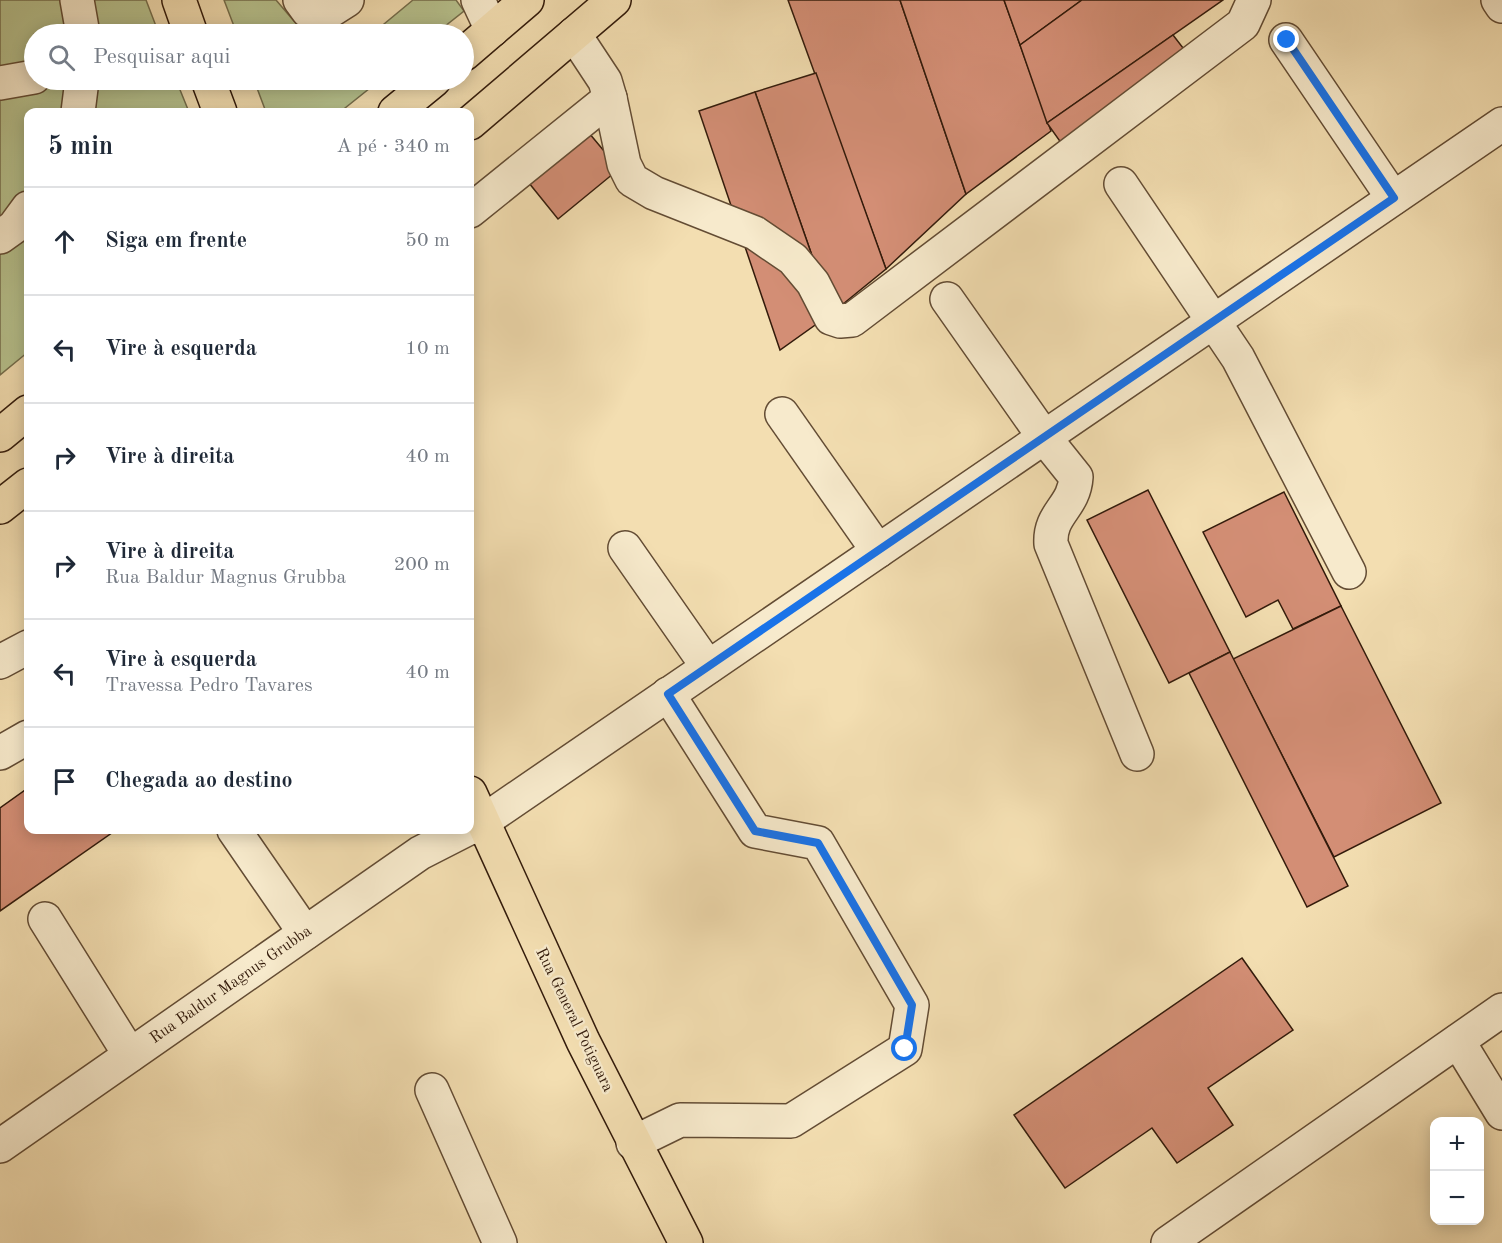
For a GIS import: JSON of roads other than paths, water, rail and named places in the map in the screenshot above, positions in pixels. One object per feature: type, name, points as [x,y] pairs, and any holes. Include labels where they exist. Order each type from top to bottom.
[{"type":"main road","points":[[179,0],[187,24]]},
{"type":"main road","points":[[474,45],[527,0]]},
{"type":"main road","points":[[474,120],[614,0]]},
{"type":"main road","points":[[212,90],[218,108]]},
{"type":"main road","points":[[400,108],[422,90]]},
{"type":"main road","points":[[0,435],[24,415]]},
{"type":"main road","points":[[0,507],[24,488]]},
{"type":"main road","name":"Rua General Potiguara","points":[[474,824],[544,960],[633,1143],[686,1243]]},
{"type":"street","points":[[77,0],[81,24]]},
{"type":"street","points":[[300,0],[308,10],[325,14],[347,0]]},
{"type":"street","points":[[478,0],[492,30]]},
{"type":"street","points":[[574,34],[605,81],[624,164],[632,180],[654,193],[755,233],[794,259],[813,282],[831,318],[840,321],[852,320],[1243,24],[1254,0]]},
{"type":"street","points":[[1498,0],[1502,6]]},
{"type":"street","points":[[1287,40],[1394,198]]},
{"type":"street","points":[[0,83],[24,79]]},
{"type":"street","points":[[78,108],[81,90]]},
{"type":"street","points":[[474,208],[610,98]]},
{"type":"street","name":"Rua Baldur Magnus Grubba","points":[[474,816],[668,694],[1502,123]]},
{"type":"street","points":[[1121,184],[1215,320],[1238,358],[1349,572]]},
{"type":"street","points":[[0,237],[14,227],[24,213]]},
{"type":"street","points":[[947,299],[1044,437],[1076,477],[1070,502],[1055,519],[1050,531],[1051,544],[1137,754]]},
{"type":"street","points":[[782,414],[878,551]]},
{"type":"street","points":[[626,548],[708,666]]},
{"type":"street","points":[[0,662],[24,649]]},
{"type":"street","points":[[633,1143],[680,1120],[790,1121],[905,1049],[912,1005],[818,843],[755,831],[668,694]]},
{"type":"street","points":[[0,753],[24,739]]},
{"type":"street","points":[[237,834],[305,933]]},
{"type":"street","name":"Rua Baldur Magnus Grubba","points":[[0,1146],[448,834]]},
{"type":"street","points":[[45,919],[130,1055]]},
{"type":"street","points":[[1168,1243],[1502,1010]]},
{"type":"street","points":[[1458,1041],[1502,1113]]},
{"type":"street","points":[[432,1090],[500,1243]]}]
